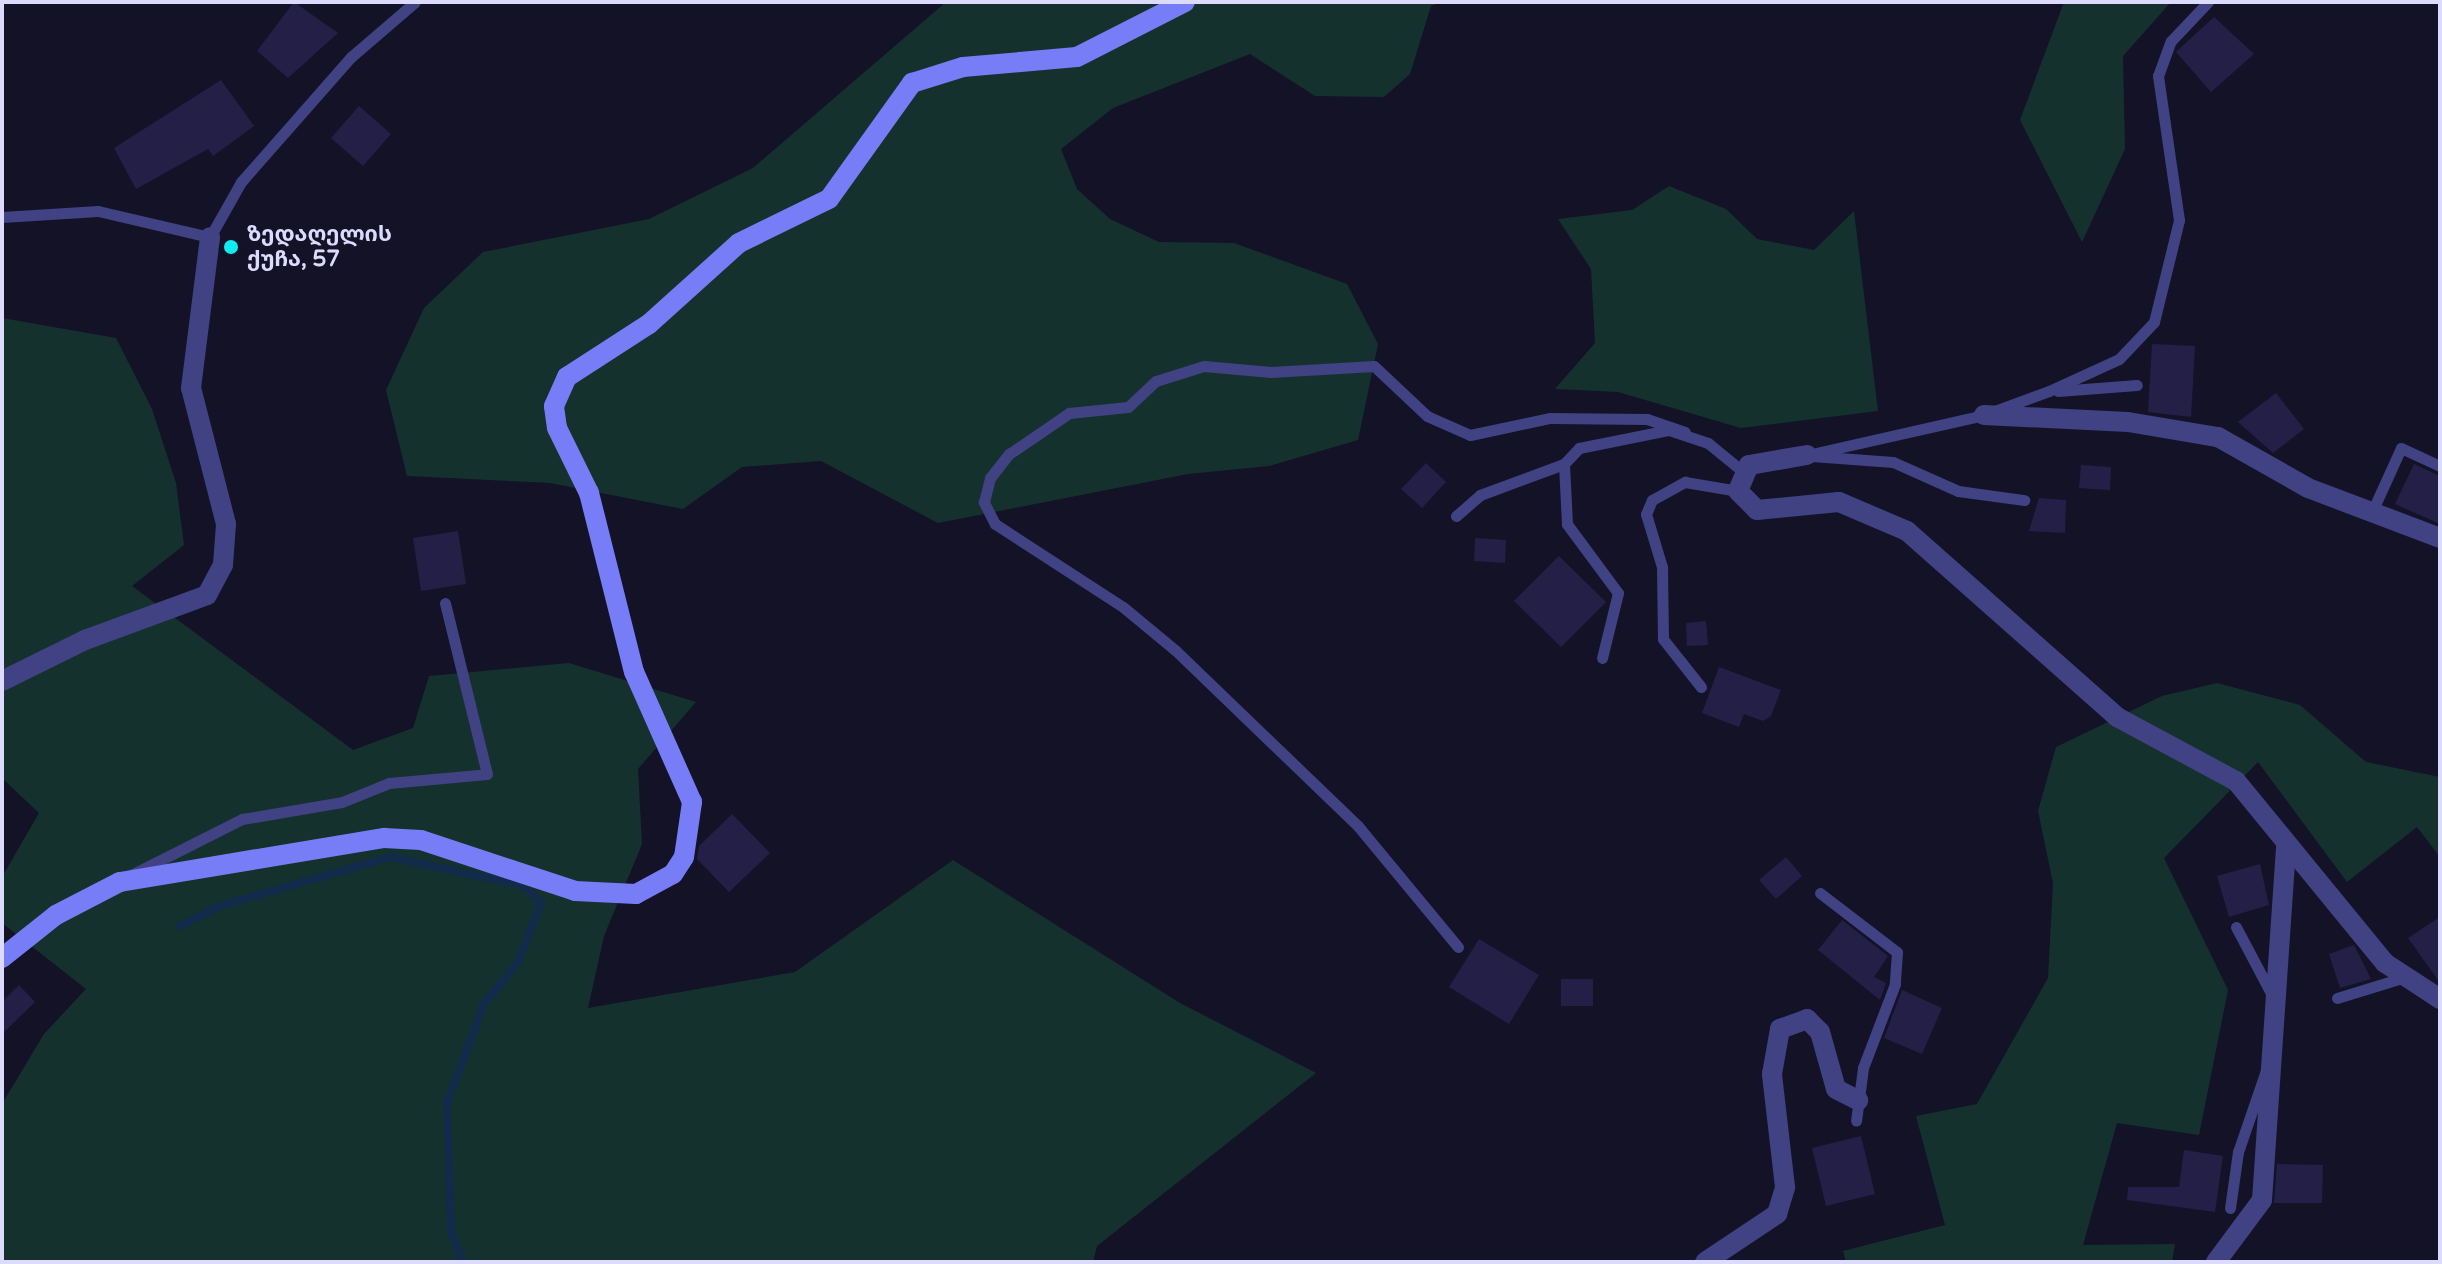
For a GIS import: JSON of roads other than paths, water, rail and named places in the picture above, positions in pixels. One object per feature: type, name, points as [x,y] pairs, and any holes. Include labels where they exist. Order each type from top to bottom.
[{"type":"street","points":[[2,958],[56,915],[120,882],[384,838],[421,840],[575,891],[636,894],[673,874],[684,857],[692,802],[634,672],[589,493],[557,428],[554,406],[567,377],[649,324],[739,243],[829,199],[912,83],[963,67],[1077,57],[1185,2]]},
{"type":"street","points":[[2,681],[85,640],[207,595],[223,565],[226,524],[191,388],[210,237]]},
{"type":"street","points":[[1984,415],[2185,428],[2218,437],[2371,515],[2440,538]]},
{"type":"street","points":[[1807,455],[1740,481],[1757,510],[1839,502],[1907,531],[2117,717],[2236,781],[2402,978],[2440,999]]},
{"type":"street","points":[[2219,1260],[2262,1200],[2279,1009],[2286,844]]},
{"type":"street","points":[[1705,1262],[1777,1214],[1785,1187],[1772,1074],[1780,1029],[1807,1019],[1820,1032],[1836,1089],[1858,1100]]},
{"type":"lane","points":[[2,217],[98,211],[210,237],[241,182],[331,79],[415,2]]},
{"type":"lane","points":[[1807,455],[1984,415],[2049,391],[2119,359],[2154,322],[2179,220],[2158,76],[2171,41],[2208,2]]},
{"type":"lane","points":[[1458,947],[1358,826],[1175,650],[1123,607],[995,524],[984,502],[990,478],[1009,454],[1069,413],[1116,412],[1156,381],[1204,366],[1271,372],[1374,366],[1427,416],[1470,435],[1550,418],[1647,419],[1685,432],[1740,481]]},
{"type":"lane","points":[[2049,391],[2137,385]]},
{"type":"lane","points":[[1456,516],[1480,495],[1564,464],[1579,448],[1685,432]]},
{"type":"lane","points":[[2371,515],[2401,448],[2440,466]]},
{"type":"lane","points":[[1807,455],[1893,462],[1958,491],[2024,500]]},
{"type":"lane","points":[[1564,464],[1567,524],[1618,593],[1602,658]]},
{"type":"lane","points":[[1701,687],[1663,639],[1662,567],[1646,514],[1652,500],[1685,482],[1740,481]]},
{"type":"lane","points":[[120,882],[242,819],[342,802],[389,783],[487,774],[445,603]]},
{"type":"lane","points":[[1820,893],[1897,952],[1895,984],[1875,1024],[1856,1121]]},
{"type":"lane","points":[[2236,927],[2279,1009]]},
{"type":"lane","points":[[2337,998],[2402,978]]},
{"type":"lane","points":[[2230,1208],[2252,1098],[2275,1051]]},
{"type":"waterway","points":[[180,926],[220,906],[391,857],[524,886],[541,903],[518,962],[484,1004],[447,1103],[451,1232],[463,1262]]},
{"type":"place","name":"ზედაღელის ქუჩა, 57","points":[[231,247]]}]
